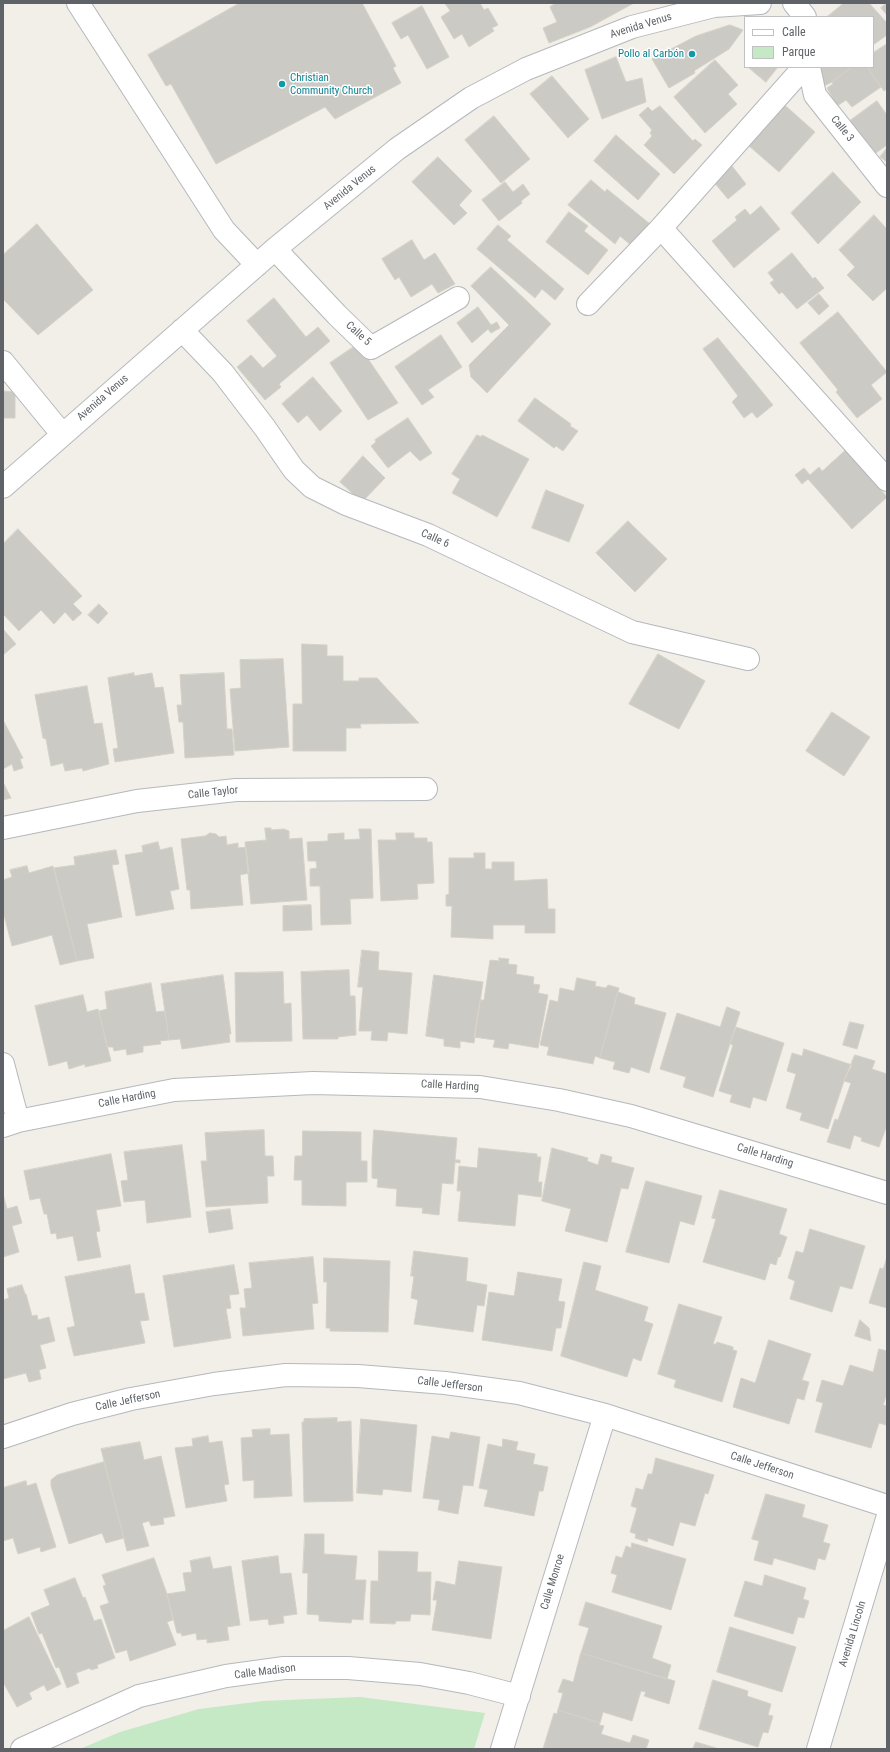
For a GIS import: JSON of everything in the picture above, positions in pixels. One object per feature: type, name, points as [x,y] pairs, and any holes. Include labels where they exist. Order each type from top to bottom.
[{"type":"street","points":[[78,3],[224,230],[257,265]]},
{"type":"street","name":"Avenida Venus","points":[[3,487],[275,249],[397,150],[472,98],[526,69],[632,27],[714,6],[760,3]]},
{"type":"street","points":[[794,3],[804,16]]},
{"type":"street","points":[[588,304],[661,228],[803,68]]},
{"type":"street","name":"Calle 3","points":[[809,68],[815,95],[887,186]]},
{"type":"street","points":[[661,228],[887,480]]},
{"type":"street","name":"Calle 5","points":[[275,249],[337,315],[371,348],[458,298]]},
{"type":"street","name":"Calle 6","points":[[182,330],[223,373],[265,428],[294,470],[312,487],[346,504],[428,535],[632,632],[748,659]]},
{"type":"street","points":[[3,362],[62,434]]},
{"type":"street","name":"Calle Taylor","points":[[3,828],[137,801],[236,790],[426,789]]},
{"type":"street","points":[[3,1064],[11,1124]]},
{"type":"street","name":"Calle Harding","points":[[11,1124],[174,1090],[312,1083],[480,1087],[559,1100],[631,1116],[887,1193]]},
{"type":"street","name":"Calle Jefferson","points":[[3,1437],[72,1414],[131,1399],[214,1384],[286,1375],[358,1376],[445,1383],[518,1393],[604,1415],[887,1506]]},
{"type":"street","name":"Calle Monroe","points":[[502,1749],[604,1415]]},
{"type":"street","name":"Avenida Lincoln","points":[[818,1749],[887,1520]]},
{"type":"street","name":"Calle Madison","points":[[22,1749],[139,1696],[226,1676],[284,1668],[348,1668],[420,1674],[469,1683],[518,1696]]},
{"type":"green space","points":[[360,1697],[485,1713],[474,1749],[80,1749],[120,1732],[199,1709],[263,1701]]},
{"type":"building","name":"Christian Community Church","points":[[240,3],[362,3],[396,66],[393,68],[401,83],[335,119],[325,107],[216,164],[171,84],[166,86],[148,55]]},
{"type":"building","points":[[445,3],[480,3],[484,10],[488,8],[498,25],[492,28],[494,31],[469,47],[462,34],[454,39],[441,17],[450,11]]},
{"type":"building","points":[[556,3],[634,3],[590,27],[549,43],[543,28],[557,22],[550,7]]},
{"type":"building","points":[[844,3],[869,3],[887,23],[887,35],[874,44],[874,16],[828,16]]},
{"type":"building","points":[[887,3],[887,15],[881,8]]},
{"type":"building","points":[[422,6],[449,57],[427,69],[408,35],[401,39],[392,23]]},
{"type":"building","name":"Pollo al Carbón","points":[[730,25],[743,30],[729,49],[694,71],[695,73],[669,88],[652,59],[696,36]]},
{"type":"building","points":[[887,44],[887,89],[884,91],[868,68],[874,68],[874,52]]},
{"type":"building","points":[[616,57],[626,82],[642,78],[646,102],[602,119],[585,70]]},
{"type":"building","points":[[715,60],[738,85],[728,94],[737,104],[705,133],[674,97]]},
{"type":"building","points":[[749,68],[777,68],[766,82]]},
{"type":"building","points":[[817,68],[851,68],[832,82],[820,88]]},
{"type":"building","points":[[851,68],[868,68],[881,87],[852,107],[846,100],[837,106],[827,88],[833,84],[832,82]]},
{"type":"building","points":[[552,76],[589,119],[568,138],[530,94]]},
{"type":"building","points":[[779,100],[815,132],[779,172],[748,145]]},
{"type":"building","points":[[877,101],[887,115],[887,145],[873,155],[847,123]]},
{"type":"building","points":[[660,106],[693,141],[695,139],[702,145],[674,174],[644,145],[652,136],[650,133],[652,130],[639,115],[648,107],[652,111]]},
{"type":"building","points":[[494,116],[530,159],[501,183],[465,140]]},
{"type":"building","points":[[616,135],[660,174],[638,200],[594,161]]},
{"type":"building","points":[[887,148],[887,162],[880,157]]},
{"type":"building","points":[[438,157],[472,191],[459,205],[467,213],[454,225],[412,182]]},
{"type":"building","points":[[732,166],[746,184],[728,199],[713,181]]},
{"type":"building","points":[[833,172],[861,202],[818,244],[791,213]]},
{"type":"building","points":[[591,180],[605,192],[607,189],[650,224],[632,246],[620,236],[615,244],[568,205]]},
{"type":"building","points":[[505,182],[513,192],[523,184],[530,194],[521,201],[522,203],[499,221],[482,200]]},
{"type":"building","points":[[761,206],[780,229],[734,268],[712,241],[737,220],[735,217],[745,209],[750,215]]},
{"type":"building","points":[[569,212],[588,226],[584,231],[608,250],[588,275],[546,242]]},
{"type":"building","points":[[874,215],[887,229],[887,288],[873,301],[847,275],[855,267],[839,250]]},
{"type":"building","points":[[37,224],[93,290],[38,335],[3,299],[3,255]]},
{"type":"building","points":[[498,225],[511,236],[507,240],[564,289],[555,300],[542,289],[535,298],[477,249]]},
{"type":"building","points":[[412,240],[424,260],[435,253],[455,284],[438,293],[432,284],[411,297],[399,277],[395,280],[382,259]]},
{"type":"building","points":[[792,253],[813,279],[815,277],[824,288],[797,309],[782,292],[779,294],[770,283],[774,280],[768,273]]},
{"type":"building","points":[[491,267],[551,324],[487,393],[471,377],[469,365],[509,325],[471,286]]},
{"type":"building","points":[[819,294],[829,306],[819,315],[808,303]]},
{"type":"building","points":[[274,298],[306,337],[318,327],[330,341],[279,384],[281,387],[265,400],[237,367],[251,355],[263,368],[277,356],[247,321]]},
{"type":"building","points":[[478,307],[491,325],[497,322],[500,328],[491,333],[488,329],[472,343],[457,323]]},
{"type":"building","points":[[838,312],[887,372],[871,385],[882,399],[857,418],[836,392],[838,390],[800,343]]},
{"type":"building","points":[[441,335],[462,367],[428,390],[434,397],[422,405],[395,367]]},
{"type":"building","points":[[718,338],[773,405],[757,418],[752,412],[744,418],[732,402],[738,396],[703,349]]},
{"type":"building","points":[[358,344],[398,403],[368,420],[330,363]]},
{"type":"building","points":[[313,377],[342,411],[320,431],[307,415],[298,423],[282,404]]},
{"type":"building","points":[[3,391],[15,392],[15,418],[3,418]]},
{"type":"building","points":[[535,398],[571,424],[570,426],[578,431],[563,451],[556,446],[554,448],[518,421]]},
{"type":"building","points":[[408,418],[432,453],[420,461],[410,451],[388,468],[371,446],[376,442],[375,440]]},
{"type":"building","points":[[477,435],[481,437],[482,435],[529,459],[497,517],[452,493],[460,479],[452,474]]},
{"type":"building","points":[[846,450],[887,497],[852,529],[808,479],[802,484],[795,475],[804,468],[810,475],[819,467],[822,471]]},
{"type":"building","points":[[363,456],[385,478],[362,502],[340,482]]},
{"type":"building","points":[[546,490],[584,505],[569,542],[532,528]]},
{"type":"building","points":[[628,521],[667,559],[635,592],[596,553]]},
{"type":"building","points":[[18,529],[82,596],[73,604],[82,613],[73,621],[65,612],[54,624],[41,610],[19,631],[3,614],[3,544]]},
{"type":"building","points":[[99,604],[108,613],[98,624],[88,615]]},
{"type":"building","points":[[3,629],[16,644],[3,655]]},
{"type":"building","points":[[302,644],[327,645],[327,656],[343,656],[343,681],[359,681],[359,678],[377,678],[419,723],[360,724],[361,728],[346,728],[346,751],[293,751],[293,704],[302,704]]},
{"type":"building","points":[[658,654],[705,681],[679,729],[629,704]]},
{"type":"building","points":[[283,659],[289,747],[235,751],[230,689],[241,688],[240,660]]},
{"type":"building","points":[[134,673],[134,676],[152,673],[155,688],[163,687],[174,753],[115,762],[113,749],[118,748],[108,678]]},
{"type":"building","points":[[224,673],[227,729],[232,729],[234,755],[185,758],[183,722],[179,722],[177,705],[182,705],[180,675]]},
{"type":"building","points":[[87,686],[94,724],[102,723],[109,764],[83,771],[82,768],[65,771],[63,763],[51,766],[46,739],[43,738],[35,695]]},
{"type":"building","points":[[832,712],[870,737],[844,776],[806,751]]},
{"type":"building","points":[[3,720],[23,758],[20,759],[23,768],[14,771],[12,764],[3,769]]},
{"type":"building","points":[[3,782],[11,798],[3,800]]},
{"type":"building","points":[[265,828],[271,828],[271,830],[284,829],[289,831],[289,839],[302,838],[307,900],[251,904],[245,842],[266,840]]},
{"type":"building","points":[[359,829],[371,829],[373,898],[350,899],[351,924],[321,925],[320,886],[310,886],[310,869],[317,868],[316,861],[308,861],[307,842],[328,841],[328,834],[344,833],[344,840],[360,839]]},
{"type":"building","points":[[210,833],[216,834],[219,837],[226,836],[227,845],[238,843],[238,848],[246,847],[249,873],[240,875],[243,905],[191,909],[190,890],[187,890],[181,839],[205,836]]},
{"type":"building","points":[[396,833],[414,833],[414,838],[427,838],[427,842],[432,842],[434,883],[417,884],[418,899],[381,901],[378,840],[396,840]]},
{"type":"building","points":[[158,842],[160,850],[172,847],[179,889],[170,891],[174,909],[136,916],[125,855],[143,852],[142,846]]},
{"type":"building","points":[[116,850],[119,864],[112,865],[122,917],[87,924],[94,958],[77,961],[54,868],[75,865],[74,857]]},
{"type":"building","points":[[474,853],[485,853],[485,869],[492,869],[492,862],[514,862],[514,881],[547,879],[548,909],[555,909],[555,933],[525,933],[525,925],[493,925],[493,939],[451,937],[452,906],[446,906],[446,895],[449,894],[449,858],[474,858]]},
{"type":"building","points":[[27,866],[29,873],[53,866],[77,961],[60,965],[52,935],[12,946],[3,911],[3,880],[12,877],[10,870]]},
{"type":"building","points":[[311,905],[312,930],[283,931],[283,906]]},
{"type":"building","points":[[362,950],[379,952],[378,970],[412,973],[407,1034],[388,1032],[387,1041],[371,1040],[372,1031],[359,1031],[363,987],[358,987]]},
{"type":"building","points":[[499,958],[509,959],[508,964],[517,965],[516,974],[534,977],[533,984],[540,985],[538,993],[548,995],[538,1048],[509,1043],[508,1049],[493,1047],[495,1040],[474,1037],[480,1000],[484,1000],[490,960],[499,961]]},
{"type":"building","points":[[349,970],[350,996],[355,996],[356,1035],[338,1037],[338,1039],[303,1039],[301,972]]},
{"type":"building","points":[[283,972],[284,1004],[291,1003],[292,1041],[236,1042],[235,973]]},
{"type":"building","points":[[223,975],[231,1034],[229,1034],[230,1042],[182,1049],[180,1039],[169,1040],[161,984]]},
{"type":"building","points":[[434,975],[483,982],[474,1043],[460,1041],[460,1048],[444,1046],[444,1039],[426,1036]]},
{"type":"building","points":[[577,978],[596,982],[595,986],[606,988],[608,985],[619,988],[600,1058],[595,1056],[593,1064],[547,1055],[549,1047],[540,1045],[550,1000],[558,1002],[560,988],[574,991]]},
{"type":"building","points":[[151,983],[156,1012],[165,1011],[169,1040],[160,1041],[161,1044],[143,1046],[143,1052],[127,1055],[126,1049],[114,1051],[113,1047],[107,1047],[99,1011],[107,1009],[105,992]]},
{"type":"building","points":[[618,992],[635,998],[634,1004],[666,1013],[649,1073],[631,1067],[629,1073],[613,1069],[615,1062],[600,1058]]},
{"type":"building","points":[[83,995],[87,1012],[98,1009],[111,1061],[85,1067],[85,1064],[69,1069],[67,1061],[49,1066],[35,1006]]},
{"type":"building","points":[[727,1007],[740,1012],[713,1097],[683,1087],[686,1077],[660,1069],[677,1013],[720,1027]]},
{"type":"building","points":[[850,1022],[864,1025],[857,1049],[843,1045]]},
{"type":"building","points":[[736,1027],[784,1043],[766,1101],[753,1097],[750,1108],[730,1102],[732,1095],[719,1091],[733,1045],[730,1044]]},
{"type":"building","points":[[804,1049],[852,1065],[844,1081],[828,1129],[800,1120],[802,1113],[786,1108],[796,1074],[787,1071],[792,1053],[802,1056]]},
{"type":"building","points":[[855,1055],[875,1061],[872,1069],[887,1074],[887,1125],[879,1147],[861,1141],[862,1138],[854,1135],[850,1149],[827,1142],[835,1119],[838,1120],[851,1083],[844,1081]]},
{"type":"building","points":[[264,1130],[265,1156],[273,1156],[274,1176],[267,1176],[268,1203],[206,1207],[201,1161],[207,1161],[205,1133]]},
{"type":"building","points":[[374,1130],[457,1138],[455,1160],[460,1160],[460,1163],[455,1162],[453,1184],[442,1183],[439,1215],[422,1213],[423,1208],[396,1206],[397,1189],[377,1187],[378,1179],[372,1178]]},
{"type":"building","points":[[303,1131],[361,1132],[361,1161],[367,1161],[367,1182],[346,1182],[346,1206],[302,1205],[302,1180],[294,1180],[295,1156],[302,1156]]},
{"type":"building","points":[[182,1145],[191,1217],[147,1223],[145,1200],[124,1202],[121,1181],[128,1180],[124,1152]]},
{"type":"building","points":[[479,1148],[537,1154],[537,1157],[541,1157],[538,1182],[542,1182],[541,1197],[518,1194],[515,1226],[458,1221],[461,1191],[457,1191],[459,1166],[477,1168]]},
{"type":"building","points":[[552,1148],[588,1158],[587,1161],[598,1165],[601,1154],[612,1157],[611,1162],[634,1168],[628,1189],[621,1188],[607,1242],[565,1231],[571,1209],[542,1201]]},
{"type":"building","points":[[111,1154],[121,1206],[96,1210],[100,1231],[96,1232],[101,1257],[78,1261],[73,1236],[57,1239],[56,1233],[51,1234],[47,1214],[44,1214],[40,1198],[30,1200],[24,1171]]},
{"type":"building","points":[[646,1181],[702,1196],[694,1225],[680,1221],[669,1263],[626,1252]]},
{"type":"building","points":[[720,1190],[787,1209],[779,1234],[787,1237],[776,1265],[770,1263],[765,1280],[703,1262],[716,1219],[712,1218]]},
{"type":"building","points":[[3,1194],[7,1209],[17,1206],[22,1223],[12,1226],[19,1252],[3,1257]]},
{"type":"building","points":[[230,1209],[233,1229],[209,1233],[206,1212]]},
{"type":"building","points":[[810,1229],[865,1246],[852,1289],[840,1286],[832,1312],[790,1299],[795,1281],[788,1278],[796,1251],[803,1253]]},
{"type":"building","points":[[414,1251],[468,1258],[466,1281],[487,1285],[484,1306],[477,1305],[473,1332],[414,1324],[418,1300],[411,1298],[414,1276],[411,1276]]},
{"type":"building","points":[[313,1257],[318,1303],[312,1304],[314,1329],[243,1336],[240,1308],[246,1308],[244,1289],[252,1288],[249,1263]]},
{"type":"building","points":[[887,1257],[887,1308],[869,1303],[880,1268],[883,1269]]},
{"type":"building","points":[[324,1258],[390,1261],[388,1332],[330,1331],[330,1328],[326,1328],[327,1282],[324,1282]]},
{"type":"building","points":[[584,1262],[601,1266],[595,1290],[648,1307],[644,1321],[653,1324],[641,1361],[633,1358],[627,1377],[561,1356]]},
{"type":"building","points":[[130,1265],[135,1294],[144,1293],[149,1320],[140,1321],[145,1343],[74,1356],[67,1328],[75,1326],[65,1277]]},
{"type":"building","points":[[234,1265],[239,1294],[229,1295],[231,1308],[226,1309],[231,1338],[174,1347],[163,1276]]},
{"type":"building","points":[[518,1272],[562,1279],[558,1301],[565,1302],[561,1328],[556,1328],[552,1351],[482,1340],[489,1292],[514,1296]]},
{"type":"building","points":[[22,1285],[32,1316],[37,1315],[38,1320],[49,1317],[55,1341],[40,1345],[46,1368],[39,1370],[41,1379],[29,1382],[26,1373],[3,1379],[3,1300],[9,1298],[7,1289]]},
{"type":"building","points":[[679,1304],[722,1317],[713,1344],[716,1344],[717,1342],[733,1347],[733,1350],[737,1351],[722,1402],[674,1387],[676,1380],[658,1374]]},
{"type":"building","points":[[860,1320],[869,1328],[871,1341],[855,1336]]},
{"type":"building","points":[[769,1340],[811,1354],[802,1380],[809,1382],[804,1400],[797,1398],[789,1424],[733,1407],[741,1378],[755,1383]]},
{"type":"building","points":[[879,1349],[887,1351],[887,1393],[883,1405],[887,1406],[887,1420],[886,1425],[879,1423],[871,1448],[815,1432],[823,1403],[816,1401],[822,1380],[843,1386],[850,1365],[873,1372]]},
{"type":"building","points":[[337,1418],[337,1422],[351,1421],[353,1501],[304,1502],[302,1422],[304,1422],[304,1419]]},
{"type":"building","points":[[361,1419],[417,1425],[411,1492],[383,1489],[382,1495],[357,1493]]},
{"type":"building","points":[[270,1429],[270,1435],[289,1434],[292,1496],[254,1498],[254,1480],[243,1481],[241,1438],[253,1437],[252,1430]]},
{"type":"building","points":[[451,1432],[480,1437],[473,1486],[463,1485],[458,1514],[438,1510],[440,1500],[423,1498],[432,1436],[449,1439]]},
{"type":"building","points":[[208,1436],[209,1443],[222,1441],[229,1484],[224,1485],[227,1501],[186,1508],[175,1448],[193,1446],[192,1439]]},
{"type":"building","points":[[503,1439],[518,1442],[516,1450],[535,1454],[533,1464],[548,1467],[543,1491],[539,1491],[534,1516],[484,1506],[488,1490],[479,1488],[488,1444],[502,1447]]},
{"type":"building","points":[[140,1442],[144,1460],[161,1456],[175,1516],[163,1518],[164,1524],[151,1526],[149,1521],[142,1523],[149,1546],[127,1551],[101,1449]]},
{"type":"building","points":[[656,1458],[714,1475],[708,1494],[705,1493],[695,1526],[680,1522],[673,1546],[648,1538],[647,1542],[635,1538],[636,1534],[630,1532],[637,1508],[631,1506],[636,1488],[643,1490],[648,1474],[652,1474]]},
{"type":"building","points":[[104,1462],[124,1538],[106,1543],[102,1533],[69,1544],[51,1486],[51,1480],[57,1475]]},
{"type":"building","points":[[26,1481],[27,1486],[36,1483],[56,1547],[41,1552],[40,1547],[18,1554],[13,1538],[3,1541],[3,1488]]},
{"type":"building","points":[[766,1494],[805,1505],[802,1517],[828,1525],[823,1542],[830,1544],[825,1560],[818,1558],[815,1570],[774,1558],[772,1565],[754,1560],[759,1541],[752,1539]]},
{"type":"building","points":[[305,1534],[324,1534],[324,1554],[357,1556],[355,1580],[366,1580],[363,1620],[352,1619],[351,1623],[319,1621],[319,1615],[307,1614],[308,1573],[303,1573]]},
{"type":"building","points":[[632,1543],[686,1559],[671,1610],[612,1592],[617,1575],[611,1573],[616,1556],[622,1558],[626,1546],[631,1548]]},
{"type":"building","points":[[379,1551],[418,1552],[417,1572],[431,1572],[430,1615],[411,1614],[410,1621],[396,1621],[395,1624],[370,1623],[371,1581],[378,1581]]},
{"type":"building","points":[[278,1556],[280,1574],[291,1573],[297,1614],[283,1616],[284,1623],[269,1625],[268,1619],[250,1621],[242,1561]]},
{"type":"building","points":[[210,1557],[213,1569],[231,1566],[240,1625],[227,1627],[229,1640],[207,1643],[207,1639],[197,1640],[196,1633],[182,1636],[181,1633],[177,1633],[167,1594],[186,1591],[183,1573],[192,1572],[190,1561]]},
{"type":"building","points":[[154,1558],[167,1594],[173,1620],[167,1622],[176,1645],[130,1661],[127,1650],[116,1653],[100,1606],[109,1603],[103,1586],[106,1585],[102,1575]]},
{"type":"building","points":[[459,1561],[502,1567],[491,1639],[432,1630],[437,1600],[433,1600],[436,1581],[455,1585]]},
{"type":"building","points":[[765,1575],[806,1588],[803,1599],[809,1601],[804,1618],[798,1617],[793,1634],[734,1616],[745,1581],[762,1586]]},
{"type":"building","points":[[75,1578],[83,1598],[85,1597],[94,1621],[101,1619],[115,1658],[97,1665],[98,1668],[91,1670],[90,1668],[76,1673],[79,1683],[67,1688],[59,1667],[56,1668],[42,1633],[39,1634],[31,1613],[50,1605],[44,1590]]},
{"type":"building","points":[[586,1602],[662,1626],[652,1658],[671,1665],[667,1679],[581,1653],[589,1628],[579,1625]]},
{"type":"building","points":[[29,1617],[61,1684],[47,1691],[44,1685],[29,1693],[32,1699],[17,1707],[3,1682],[3,1631]]},
{"type":"building","points":[[730,1627],[796,1647],[782,1692],[717,1672]]},
{"type":"building","points":[[581,1653],[675,1681],[669,1704],[644,1696],[646,1692],[641,1691],[632,1721],[603,1712],[600,1723],[558,1710],[563,1693],[558,1692],[563,1679],[573,1682]]},
{"type":"building","points":[[713,1680],[748,1691],[747,1696],[771,1704],[768,1715],[773,1716],[768,1733],[763,1732],[758,1747],[699,1729]]},
{"type":"building","points":[[558,1710],[600,1723],[599,1725],[604,1726],[601,1734],[630,1743],[633,1735],[649,1740],[646,1749],[543,1749],[554,1713],[557,1714]]},
{"type":"building","points":[[696,1742],[719,1749],[693,1749]]},
{"type":"place","name":"Pollo al Carbón","points":[[692,54]]},
{"type":"place","name":"Christian Community Church","points":[[282,84]]}]
